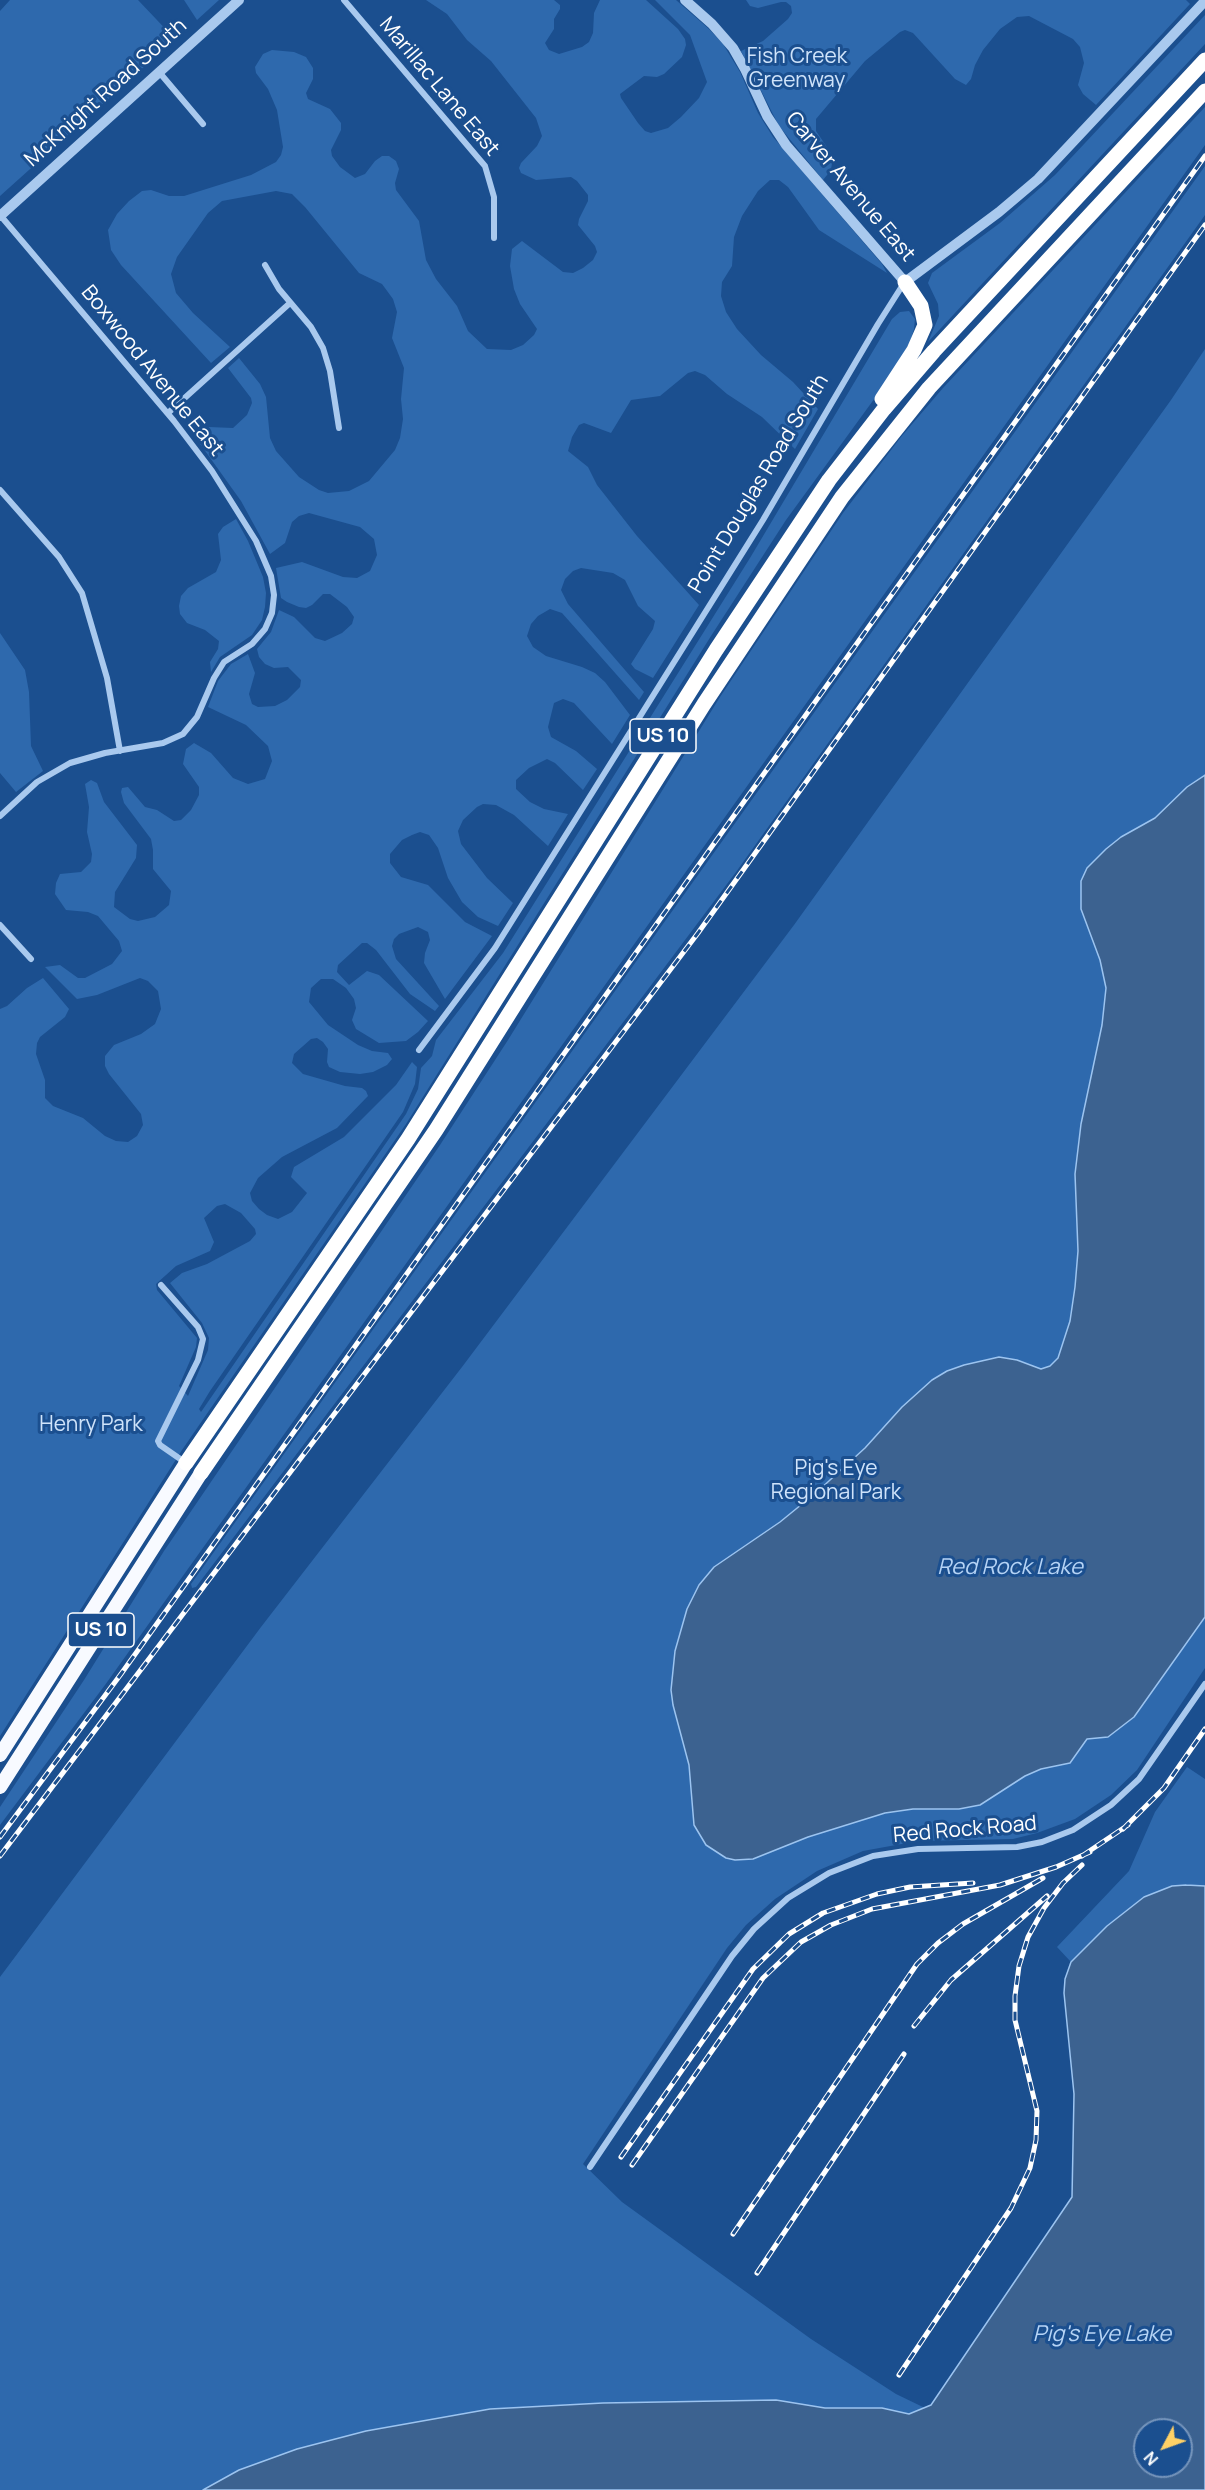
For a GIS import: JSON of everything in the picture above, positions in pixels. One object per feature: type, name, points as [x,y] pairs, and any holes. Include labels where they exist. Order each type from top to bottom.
[{"type":"highway","name":"US 10","points":[[0,1755],[186,1463],[408,1139],[716,650],[829,480],[884,409],[934,351],[1205,60]]},
{"type":"highway","name":"US 10","points":[[0,1787],[201,1473],[430,1139],[704,704],[842,497],[943,371],[1205,91]]},
{"type":"highway","points":[[829,480],[900,372],[923,332],[925,322],[923,310],[905,282]]},
{"type":"street","name":"McKnight Road South","points":[[0,215],[239,0]]},
{"type":"street","name":"Marillac Lane East","points":[[344,0],[485,166],[494,197],[495,238]]},
{"type":"street","name":"Carver Avenue East","points":[[685,0],[712,24],[735,51],[766,116],[786,145],[905,282]]},
{"type":"street","name":"Point Douglas Road South","points":[[419,1050],[500,940],[762,520],[905,282],[918,270],[999,212],[1038,179],[1205,1]]},
{"type":"street","points":[[159,72],[203,124]]},
{"type":"street","name":"Boxwood Avenue East","points":[[0,215],[168,413],[234,502],[264,557],[271,576],[274,595],[272,613],[262,633],[248,647],[224,662],[214,678],[199,713],[183,734],[155,746],[81,759],[58,769],[37,782],[0,816]]},
{"type":"street","points":[[265,265],[277,286],[311,327],[325,353],[331,375],[339,428]]},
{"type":"street","points":[[168,413],[290,303]]},
{"type":"street","points":[[0,490],[60,557],[73,574],[82,593],[107,678],[120,751]]},
{"type":"street","points":[[0,925],[31,958]]},
{"type":"street","points":[[161,1285],[193,1322],[204,1339],[198,1360],[158,1440],[160,1445],[186,1463]]},
{"type":"street","name":"Red Rock Road","points":[[590,2167],[739,1947],[761,1922],[783,1903],[829,1873],[873,1856],[918,1849],[1017,1847],[1042,1842],[1073,1830],[1111,1805],[1139,1779],[1205,1684]]},
{"type":"green space","points":[[10,0],[138,0],[175,39],[0,196],[0,11]]},
{"type":"green space","points":[[184,0],[219,0],[197,20]]},
{"type":"green space","name":"Henry Park","points":[[426,0],[554,0],[560,5],[560,9],[554,19],[554,29],[545,43],[549,50],[559,54],[582,47],[589,42],[593,33],[594,13],[600,0],[646,0],[678,29],[686,45],[682,57],[664,74],[657,77],[644,76],[620,94],[638,123],[645,131],[651,133],[668,128],[681,117],[699,98],[707,82],[690,35],[655,0],[676,0],[723,44],[740,72],[758,113],[773,137],[882,264],[887,273],[819,230],[788,187],[779,180],[770,180],[758,191],[742,216],[734,237],[732,266],[722,282],[721,296],[726,312],[737,329],[818,409],[795,449],[762,417],[727,394],[705,375],[695,371],[688,373],[660,396],[631,400],[611,433],[584,423],[579,425],[568,451],[588,467],[597,485],[637,536],[699,605],[653,678],[635,669],[631,664],[653,629],[655,621],[638,606],[625,580],[613,573],[581,568],[573,571],[565,579],[561,590],[568,604],[644,692],[639,700],[562,613],[550,609],[538,616],[531,624],[527,636],[533,647],[546,656],[595,673],[605,682],[630,715],[612,744],[574,703],[563,699],[554,703],[548,727],[551,737],[576,751],[597,769],[583,790],[555,763],[547,759],[529,768],[516,780],[516,789],[530,802],[544,809],[568,814],[548,846],[514,815],[496,805],[483,804],[463,820],[458,831],[461,844],[487,878],[513,903],[498,926],[478,917],[462,902],[448,878],[438,848],[429,835],[420,832],[412,835],[402,840],[390,854],[390,863],[401,877],[428,885],[465,922],[492,936],[445,999],[424,963],[430,940],[428,932],[418,927],[399,934],[394,939],[392,946],[396,959],[439,1006],[435,1011],[410,994],[376,950],[367,943],[362,943],[338,965],[337,972],[349,985],[367,971],[379,975],[428,1021],[406,1041],[379,1043],[356,1029],[352,1020],[356,1008],[354,999],[346,988],[333,979],[321,979],[311,988],[309,1002],[328,1025],[358,1045],[372,1051],[388,1053],[392,1059],[387,1065],[373,1072],[360,1074],[340,1072],[329,1067],[328,1049],[317,1038],[311,1039],[294,1054],[292,1063],[303,1074],[345,1086],[362,1088],[368,1096],[337,1128],[282,1157],[258,1178],[250,1193],[252,1201],[259,1209],[278,1219],[292,1212],[307,1193],[291,1177],[294,1167],[344,1137],[396,1085],[412,1062],[417,1067],[415,1084],[403,1112],[210,1391],[199,1409],[201,1412],[406,1114],[418,1089],[421,1068],[432,1056],[436,1040],[503,953],[750,558],[892,319],[900,312],[909,311],[915,319],[914,329],[910,342],[888,380],[786,520],[711,636],[406,1124],[182,1450],[0,1736],[0,1009],[43,978],[69,1009],[65,1017],[40,1037],[37,1043],[36,1054],[45,1080],[45,1098],[53,1106],[83,1118],[105,1136],[116,1141],[128,1142],[137,1136],[143,1125],[141,1114],[109,1074],[105,1066],[105,1056],[114,1045],[141,1034],[155,1024],[161,1009],[158,991],[148,981],[140,978],[97,995],[77,999],[45,967],[60,965],[78,978],[85,978],[112,964],[122,951],[119,941],[98,916],[88,912],[66,910],[55,894],[60,874],[81,872],[91,862],[92,854],[87,832],[89,807],[85,784],[91,780],[97,783],[104,802],[137,845],[136,858],[115,892],[114,907],[130,919],[138,921],[155,917],[169,905],[171,891],[153,869],[151,839],[124,803],[122,788],[128,787],[145,807],[157,810],[174,821],[181,820],[191,810],[199,795],[199,787],[183,764],[186,749],[194,743],[211,753],[233,778],[248,784],[265,779],[272,761],[268,746],[246,725],[208,707],[218,681],[231,664],[248,654],[255,673],[249,694],[252,704],[258,707],[275,706],[287,700],[300,687],[301,680],[288,667],[274,668],[265,664],[259,657],[257,649],[271,632],[279,610],[294,617],[315,638],[325,641],[342,633],[352,624],[354,617],[347,607],[330,594],[323,594],[306,608],[287,602],[281,598],[276,568],[302,562],[343,577],[357,578],[370,571],[377,555],[374,539],[360,527],[309,513],[299,516],[292,522],[285,543],[270,554],[241,501],[193,434],[209,427],[233,428],[247,415],[252,403],[251,398],[228,368],[239,358],[260,384],[266,397],[270,438],[276,451],[299,477],[319,490],[328,493],[349,491],[369,481],[395,450],[400,438],[403,419],[401,399],[404,368],[392,338],[397,312],[393,299],[382,284],[359,273],[292,194],[276,191],[222,201],[208,213],[177,257],[171,274],[176,293],[193,313],[230,347],[211,363],[121,265],[111,250],[108,230],[117,214],[142,191],[151,190],[169,196],[184,196],[251,175],[276,162],[283,147],[277,110],[268,89],[256,73],[255,67],[263,54],[272,50],[294,52],[306,57],[313,68],[313,79],[306,93],[308,99],[330,109],[341,123],[341,130],[331,150],[332,156],[340,167],[355,178],[365,174],[382,156],[389,156],[396,161],[399,169],[395,183],[396,190],[419,221],[426,260],[436,279],[457,306],[468,331],[487,349],[511,350],[523,345],[537,329],[520,304],[514,289],[510,266],[512,249],[522,241],[563,272],[573,273],[583,268],[593,260],[597,252],[595,246],[578,225],[588,201],[588,195],[571,177],[536,180],[521,173],[519,168],[521,163],[537,146],[542,136],[536,118],[491,61],[467,40],[447,14]],"holes":[[[225,1204],[241,1213],[255,1229],[256,1234],[250,1241],[207,1264],[182,1273],[170,1283],[202,1323],[209,1338],[208,1350],[188,1396],[179,1386],[196,1347],[197,1338],[157,1290],[156,1284],[176,1266],[210,1251],[214,1242],[204,1218],[217,1206]]]},
{"type":"green space","name":"Fish Creek Greenway","points":[[746,0],[1186,0],[1190,4],[1096,105],[1083,94],[1078,85],[1084,63],[1080,47],[1073,39],[1029,16],[1017,17],[1000,29],[983,50],[971,79],[966,85],[955,79],[913,33],[905,30],[900,32],[865,61],[816,119],[816,131],[833,156],[831,170],[823,180],[779,126],[741,51],[763,41],[788,19],[792,13],[791,6],[786,2],[781,2],[758,8],[750,6]]},
{"type":"green space","points":[[1205,15],[1205,44],[928,342],[939,316],[938,304],[928,283],[932,273],[1000,223],[1055,175]]},
{"type":"green space","points":[[1205,107],[1205,145],[105,1685],[0,1825],[0,1807],[84,1680],[164,1551],[440,1145],[508,1040],[720,697],[843,513],[901,437],[943,388]]},
{"type":"green space","points":[[1205,166],[1205,215],[736,872],[196,1587],[192,1588],[191,1584]]},
{"type":"green space","name":"Pig's Eye Regional Park","points":[[1205,349],[1205,1668],[1137,1770],[1111,1795],[1075,1819],[1013,1839],[918,1841],[863,1851],[817,1871],[775,1899],[746,1925],[727,1948],[583,2164],[622,2202],[811,2339],[896,2394],[925,2408],[915,2413],[1019,2490],[0,2490],[0,1977],[261,1627],[462,1367],[794,925],[1171,400]]},
{"type":"green space","points":[[236,519],[263,577],[266,593],[265,607],[262,620],[252,635],[220,657],[211,672],[210,662],[218,649],[219,641],[205,630],[187,623],[180,614],[179,606],[181,596],[188,588],[216,572],[221,560],[218,534],[223,527]]},
{"type":"green space","points":[[0,633],[25,670],[29,692],[31,746],[43,771],[16,792],[0,773]]},
{"type":"green space","points":[[1187,1767],[1205,1779],[1205,1886],[1186,1885],[1144,1897],[1107,1926],[1071,1962],[1057,1947],[1129,1871],[1155,1812]]},
{"type":"water","name":"Red Rock Lake","points":[[1205,775],[1205,1617],[1134,1717],[1108,1737],[1087,1739],[1070,1763],[1041,1769],[1025,1776],[980,1805],[959,1809],[913,1809],[885,1813],[808,1837],[753,1859],[726,1858],[706,1845],[694,1825],[689,1765],[673,1705],[671,1690],[675,1651],[687,1609],[699,1585],[714,1567],[780,1522],[818,1491],[865,1448],[902,1407],[932,1380],[964,1365],[999,1357],[1017,1360],[1041,1369],[1050,1366],[1058,1358],[1070,1321],[1075,1287],[1078,1251],[1075,1174],[1081,1124],[1102,1025],[1106,988],[1100,960],[1081,909],[1081,881],[1087,868],[1106,849],[1121,837],[1155,818],[1187,787]]},
{"type":"water","name":"Pig's Eye Lake","points":[[1172,1886],[1205,1886],[1205,2490],[203,2490],[239,2470],[297,2449],[366,2431],[490,2409],[603,2403],[776,2400],[825,2408],[882,2408],[909,2414],[931,2405],[1072,2197],[1074,2094],[1064,1993],[1065,1979],[1071,1962],[1107,1926],[1144,1897]]},
{"type":"railway","points":[[0,1837],[121,1674],[1205,156]]},
{"type":"railway","points":[[0,1856],[698,933],[1205,225]]},
{"type":"railway","points":[[1123,1829],[1164,1788],[1205,1729]]},
{"type":"railway","points":[[1082,1856],[1128,1825]]},
{"type":"railway","points":[[632,2165],[763,1978],[801,1942],[831,1925],[872,1909],[1000,1885],[1056,1867],[1090,1852]]},
{"type":"railway","points":[[899,2375],[1011,2208],[1030,2168],[1036,2140],[1037,2111],[1015,2020],[1019,1966],[1028,1937],[1044,1908],[1063,1883],[1082,1865]]},
{"type":"railway","points":[[733,2234],[917,1964],[938,1943],[963,1924],[1043,1878]]},
{"type":"railway","points":[[621,2157],[753,1969],[789,1934],[823,1913],[877,1894],[910,1887],[973,1883]]},
{"type":"railway","points":[[914,2026],[951,1980],[1047,1896]]},
{"type":"railway","points":[[757,2273],[904,2054]]}]
